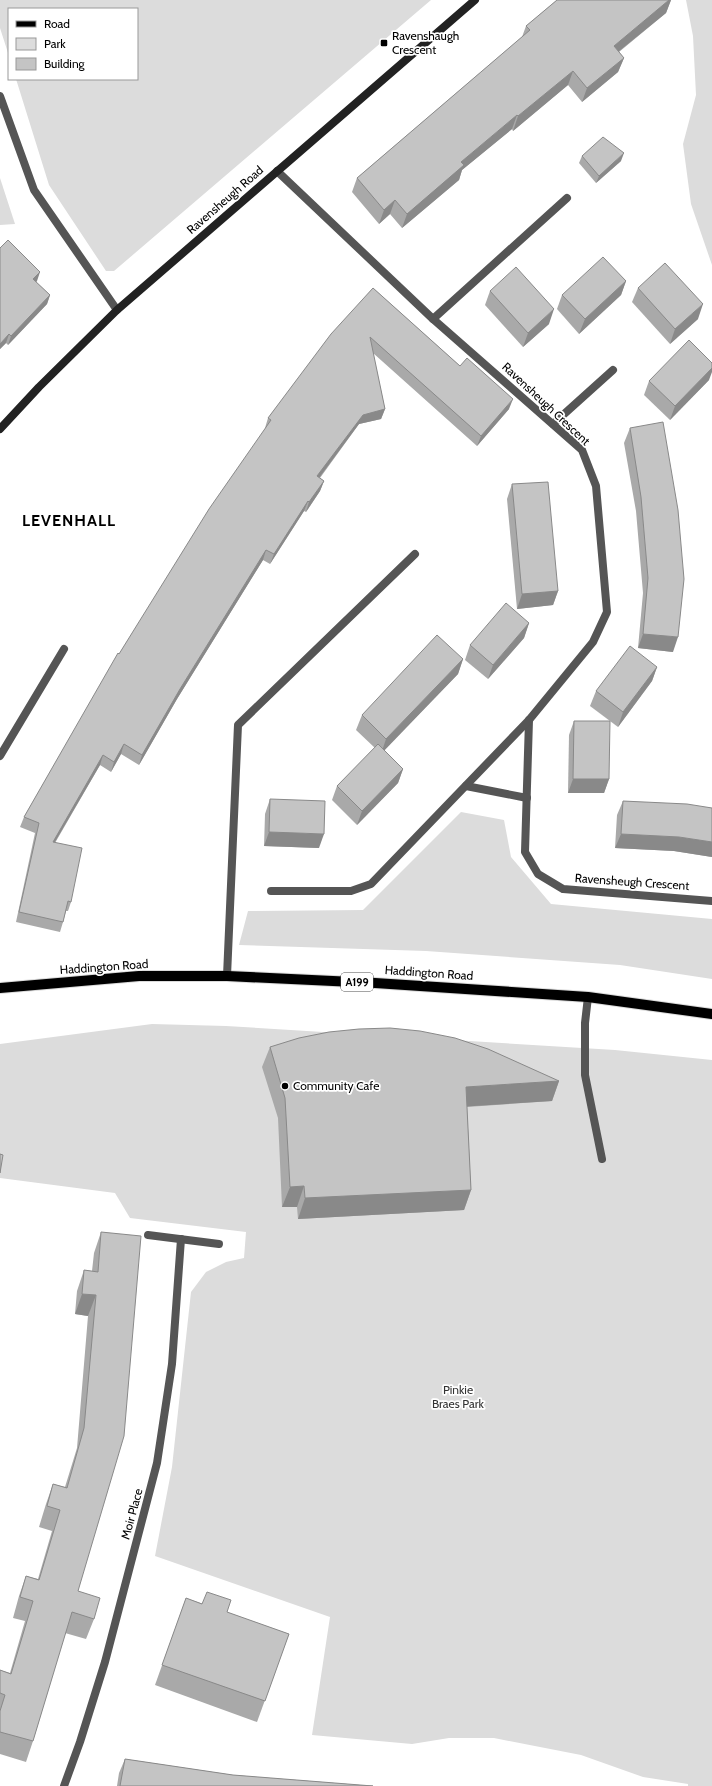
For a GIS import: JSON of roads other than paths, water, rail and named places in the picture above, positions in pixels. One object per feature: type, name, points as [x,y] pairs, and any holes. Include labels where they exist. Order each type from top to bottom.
[{"type":"main road","name":"Ravensheugh Road","points":[[0,429],[39,387],[117,310],[475,0]]},
{"type":"main road","name":"Haddington Road","points":[[0,988],[140,976],[227,976],[375,983],[588,997],[712,1014]]},
{"type":"street","points":[[0,96],[34,190],[117,310]]},
{"type":"street","name":"Ravensheugh Crescent","points":[[271,891],[350,891],[371,884],[530,720],[593,642],[607,612],[596,486],[582,450],[433,319],[277,171]]},
{"type":"street","points":[[433,319],[567,198]]},
{"type":"street","points":[[553,424],[612,370]]},
{"type":"street","points":[[227,976],[238,725],[415,554]]},
{"type":"street","points":[[0,756],[64,649]]},
{"type":"street","name":"Ravensheugh Crescent","points":[[530,720],[525,852],[538,874],[563,889],[712,901]]},
{"type":"street","points":[[466,786],[527,798]]},
{"type":"street","points":[[588,997],[585,1023],[585,1075],[602,1159]]},
{"type":"street","points":[[148,1235],[219,1244]]},
{"type":"street","name":"Moir Place","points":[[64,1786],[80,1742],[105,1662],[157,1463],[172,1364],[181,1239]]},
{"type":"place","name":"Ravenshaugh Crescent","points":[[384,43]]},
{"type":"place","name":"Community Cafe","points":[[285,1086]]},
{"type":"district","name":"LEVENHALL","points":[[69,520]]},
{"type":"park label","name":"Pinkie Braes Park","points":[[458,1397]]}]
